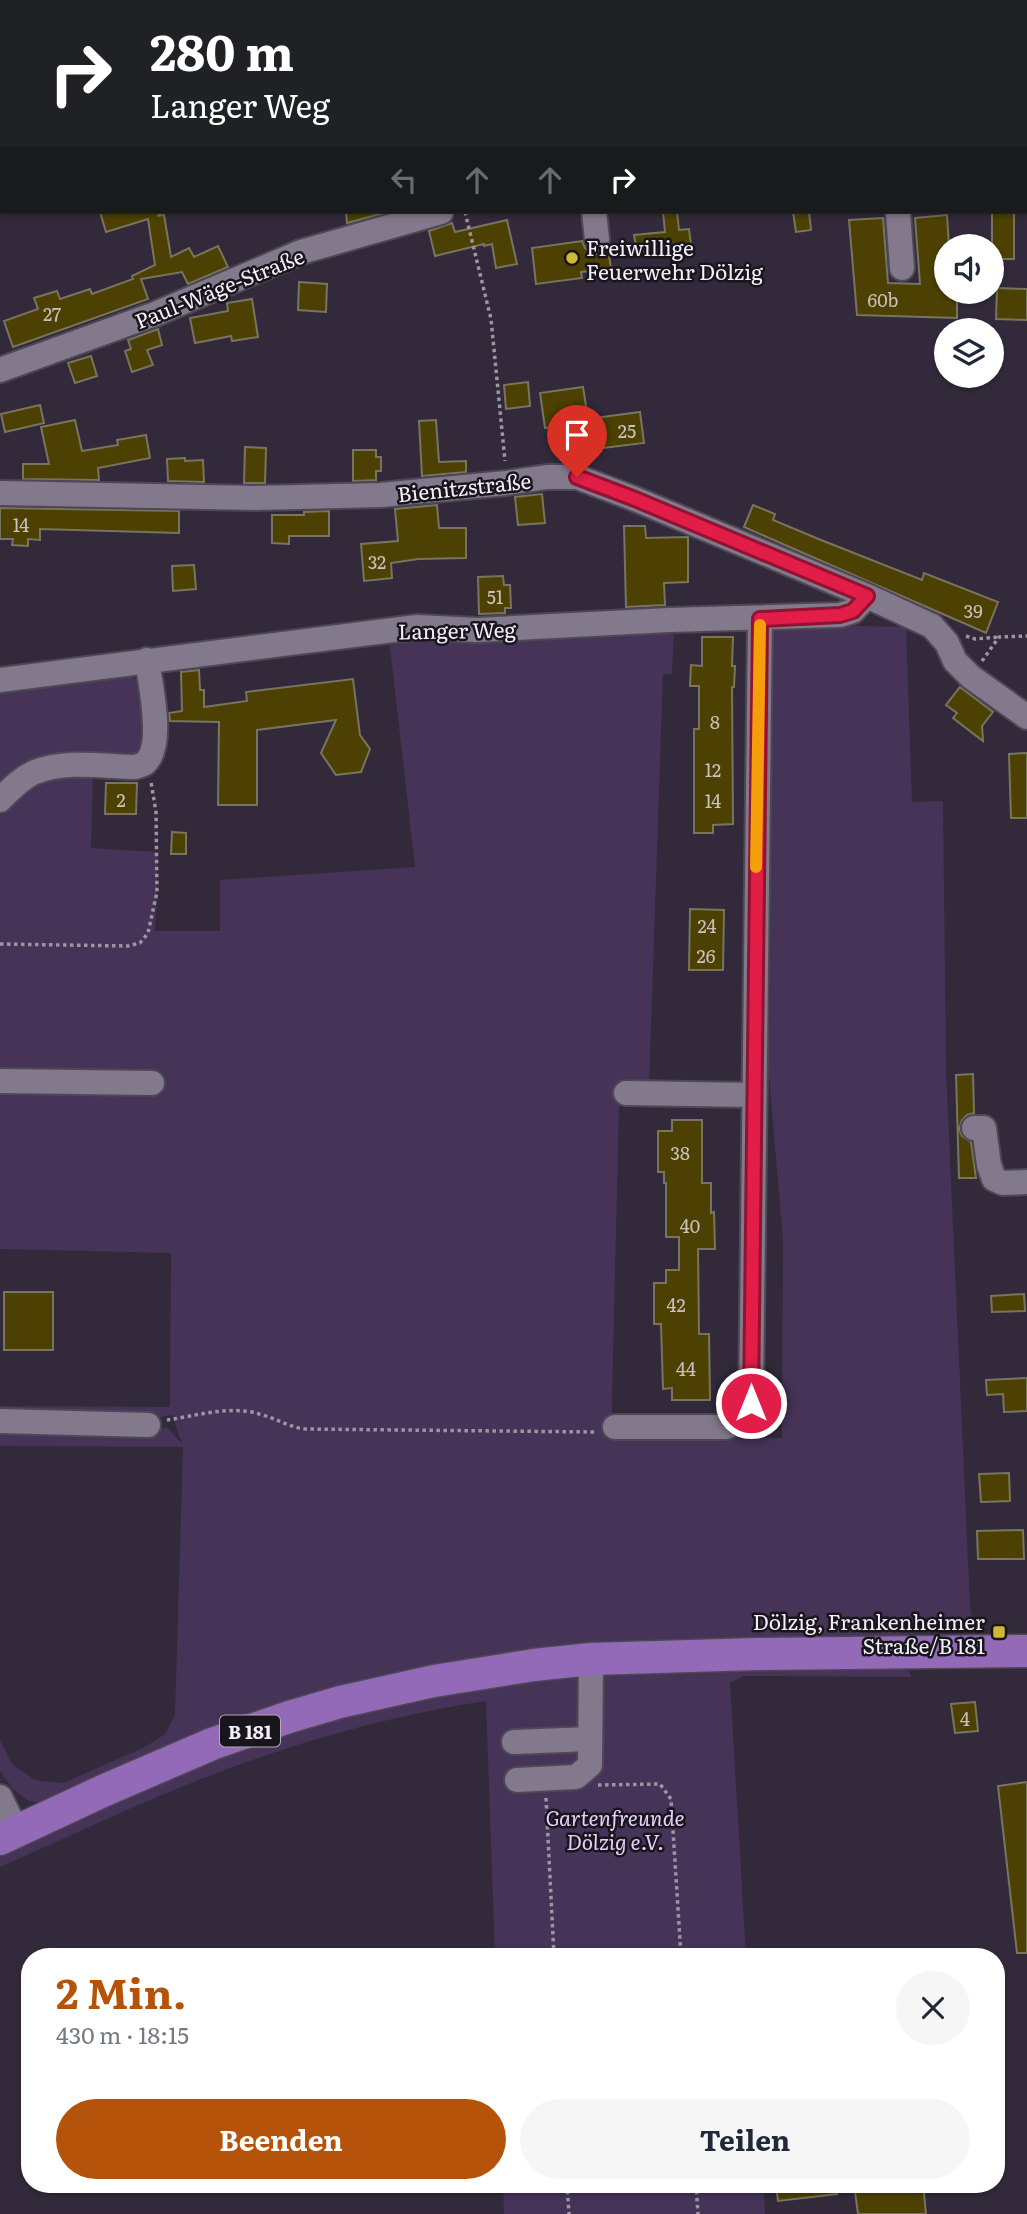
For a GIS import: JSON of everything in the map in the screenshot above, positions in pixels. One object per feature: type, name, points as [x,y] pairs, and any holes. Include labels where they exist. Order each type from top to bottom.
[{"type":"main road","name":"B 181","points":[[8,1835],[170,1761],[289,1717],[388,1690],[514,1667],[591,1659],[1027,1651]]},
{"type":"street","name":"Paul-Wäge-Straße","points":[[0,370],[155,314],[301,252],[435,214]]},
{"type":"street","points":[[594,214],[597,239]]},
{"type":"street","points":[[898,214],[902,268]]},
{"type":"street","name":"Bienitzstraße","points":[[0,493],[255,498],[382,495],[547,477],[577,477],[867,596],[932,626],[947,643],[955,661],[971,677],[1027,717]]},
{"type":"street","name":"Langer Weg","points":[[0,680],[416,626],[478,630],[840,615],[853,611],[867,596]]},
{"type":"street","points":[[615,1427],[726,1426],[738,1422],[746,1415],[751,1403],[760,619]]},
{"type":"street","points":[[0,800],[19,782],[33,773],[51,767],[135,767],[144,764],[155,743],[146,660]]},
{"type":"street","points":[[0,1081],[152,1083]]},
{"type":"street","points":[[626,1093],[753,1095]]},
{"type":"street","points":[[974,1128],[984,1128],[989,1165],[994,1179],[1003,1183],[1027,1182]]},
{"type":"street","points":[[0,1421],[148,1425]]},
{"type":"street","points":[[517,1780],[576,1777],[590,1765],[591,1659]]},
{"type":"street","points":[[514,1742],[590,1739]]},
{"type":"street","points":[[0,1797],[8,1835]]},
{"type":"path","points":[[465,214],[491,319],[506,483]]},
{"type":"path","points":[[971,677],[999,637],[1027,636]]},
{"type":"path","points":[[0,944],[128,946],[140,943],[148,933],[157,892],[156,811],[151,782],[144,764]]},
{"type":"path","points":[[148,1425],[211,1413],[242,1411],[259,1413],[291,1427],[305,1429],[600,1433],[615,1427]]},
{"type":"path","points":[[590,1786],[660,1784],[671,1799],[680,1948]]},
{"type":"path","points":[[546,1795],[554,1948]]},
{"type":"path","points":[[568,2193],[569,2214]]},
{"type":"path","points":[[697,2193],[698,2214]]},
{"type":"green space","points":[[674,627],[672,674],[663,674],[649,1085],[619,1106],[611,1439],[782,1438],[783,1240],[768,1063],[772,629],[906,627],[912,802],[943,801],[946,1070],[970,1607],[973,1624],[949,1630],[873,1639],[582,1647],[50,1803],[29,1801],[13,1789],[0,1771],[0,1740],[12,1764],[35,1780],[63,1783],[145,1747],[165,1734],[175,1715],[183,1447],[0,1446],[0,1428],[151,1431],[167,1427],[182,1444],[172,1415],[144,1420],[0,1415],[0,1406],[170,1407],[171,1253],[0,1249],[0,808],[36,777],[93,771],[91,848],[157,852],[155,931],[220,931],[220,880],[415,867],[389,638]]},
{"type":"green space","points":[[127,673],[138,681],[143,693],[146,741],[139,751],[130,757],[0,791],[0,688]]},
{"type":"green space","name":"Gartenfreunde Dölzig e.V.","points":[[879,1664],[909,1671],[911,1677],[744,1676],[730,1683],[746,1948],[495,1948],[486,1701],[396,1718],[264,1756],[178,1788],[0,1867],[0,1851],[276,1733],[441,1691],[602,1671]]},
{"type":"green space","points":[[503,2193],[764,2193],[765,2214],[504,2214]]},
{"type":"building","points":[[101,214],[164,215],[171,257],[189,248],[194,257],[218,246],[228,267],[188,284],[182,272],[141,279],[148,299],[13,347],[4,321],[38,309],[34,298],[57,291],[60,299],[90,289],[92,294],[133,279],[132,276],[155,265],[148,219],[106,232]]},
{"type":"building","points":[[346,214],[381,214],[347,223]]},
{"type":"building","points":[[663,214],[677,214],[679,230],[689,229],[691,245],[637,252],[634,235],[665,232]]},
{"type":"building","points":[[793,214],[809,214],[811,230],[796,232]]},
{"type":"building","points":[[992,214],[1014,214],[1014,259],[1004,259],[1004,234],[992,234]]},
{"type":"building","points":[[947,215],[948,234],[934,234],[934,304],[957,304],[957,318],[857,315],[849,220],[883,218],[888,283],[920,284],[915,218]]},
{"type":"building","points":[[507,220],[517,264],[496,268],[492,244],[435,256],[429,231],[452,223],[455,232]]},
{"type":"building","name":"Freiwillige Feuerwehr Dölzig","points":[[582,241],[585,248],[592,253],[599,254],[608,248],[611,269],[581,272],[582,278],[536,284],[532,248]]},
{"type":"building","points":[[299,282],[327,284],[326,312],[298,310]]},
{"type":"building","points":[[1004,288],[1027,289],[1027,320],[996,318],[996,304],[1004,304]]},
{"type":"building","points":[[252,299],[258,337],[232,341],[231,336],[195,343],[190,318],[228,311],[227,303]]},
{"type":"building","points":[[158,329],[162,345],[147,350],[153,365],[132,372],[125,351],[131,349],[128,340]]},
{"type":"building","points":[[91,356],[97,376],[75,383],[68,363]]},
{"type":"building","points":[[528,382],[530,406],[506,409],[504,385]]},
{"type":"building","points":[[583,387],[588,419],[640,412],[644,443],[587,450],[587,454],[569,457],[565,425],[545,428],[540,393]]},
{"type":"building","points":[[40,405],[44,423],[5,432],[1,414]]},
{"type":"building","points":[[75,420],[82,451],[118,445],[117,440],[146,435],[150,458],[98,468],[99,480],[23,479],[23,464],[49,464],[41,427]]},
{"type":"building","points":[[436,420],[439,462],[466,461],[466,472],[422,476],[419,421]]},
{"type":"building","points":[[245,447],[266,448],[265,483],[244,483]]},
{"type":"building","points":[[353,450],[376,450],[376,457],[381,457],[381,471],[376,471],[376,480],[353,481]]},
{"type":"building","points":[[185,458],[185,461],[203,460],[204,482],[168,481],[167,459]]},
{"type":"building","points":[[542,494],[545,523],[518,525],[515,497]]},
{"type":"building","points":[[437,505],[439,528],[466,528],[466,558],[418,559],[391,563],[392,578],[364,581],[361,544],[398,541],[395,509]]},
{"type":"building","points":[[753,505],[775,514],[773,520],[922,580],[924,573],[998,602],[986,633],[744,527]]},
{"type":"building","points":[[0,508],[179,511],[179,533],[40,529],[40,540],[28,539],[28,546],[12,545],[13,539],[0,539]]},
{"type":"building","points":[[329,511],[329,536],[289,536],[289,544],[272,543],[272,515],[304,515],[304,512]]},
{"type":"building","points":[[624,526],[645,526],[646,538],[688,537],[688,582],[664,583],[665,605],[626,607]]},
{"type":"building","points":[[194,565],[196,589],[173,591],[172,566]]},
{"type":"building","points":[[503,576],[504,585],[510,585],[511,608],[505,608],[505,613],[479,614],[478,577]]},
{"type":"building","points":[[702,637],[733,637],[732,666],[735,666],[732,687],[733,824],[713,825],[713,833],[694,833],[694,729],[699,729],[699,686],[690,686],[691,665],[702,666]]},
{"type":"building","points":[[199,670],[200,690],[204,690],[204,707],[247,701],[246,692],[353,679],[360,735],[370,749],[361,772],[336,775],[321,753],[336,720],[257,730],[257,805],[218,805],[219,722],[170,721],[169,713],[182,711],[181,672]]},
{"type":"building","points":[[960,687],[993,712],[982,726],[983,741],[953,718],[957,713],[946,705]]},
{"type":"building","points":[[1027,753],[1027,818],[1011,818],[1009,754]]},
{"type":"building","points":[[106,783],[137,783],[136,814],[105,814]]},
{"type":"building","points":[[172,832],[186,833],[186,854],[171,854]]},
{"type":"building","points":[[690,909],[724,910],[723,970],[689,970]]},
{"type":"building","points":[[973,1074],[974,1113],[962,1120],[959,1129],[962,1136],[971,1142],[976,1178],[959,1178],[956,1075]]},
{"type":"building","points":[[672,1120],[702,1120],[702,1183],[711,1183],[715,1249],[698,1249],[699,1334],[709,1334],[710,1400],[672,1400],[672,1388],[663,1389],[661,1324],[654,1324],[654,1283],[666,1283],[666,1270],[679,1270],[679,1237],[666,1237],[666,1183],[664,1172],[658,1172],[658,1131],[672,1131]]},
{"type":"building","points":[[4,1292],[53,1292],[53,1350],[4,1350]]},
{"type":"building","points":[[1024,1294],[1025,1311],[992,1312],[991,1296]]},
{"type":"building","points":[[1027,1378],[1027,1411],[1004,1412],[1003,1394],[987,1395],[986,1380]]},
{"type":"building","points":[[1009,1473],[1010,1501],[981,1502],[979,1474]]},
{"type":"building","points":[[1023,1530],[1024,1559],[978,1559],[977,1531]]},
{"type":"building","points":[[975,1702],[978,1731],[955,1733],[951,1704]]},
{"type":"building","points":[[1027,1782],[1027,1953],[1017,1953],[998,1786]]},
{"type":"building","points":[[777,2193],[837,2193],[837,2194],[778,2201]]},
{"type":"building","points":[[855,2193],[924,2193],[926,2214],[858,2214]]},
{"type":"slow traffic","points":[[756,867],[760,625]]},
{"type":"place","name":"Freiwillige Feuerwehr Dölzig","points":[[572,258]]},
{"type":"place","name":"Dölzig, Frankenheimer Straße/B 181","points":[[999,1632]]},
{"type":"route","points":[[577,477],[867,596],[853,611],[840,615],[760,619],[751,1403]]}]
